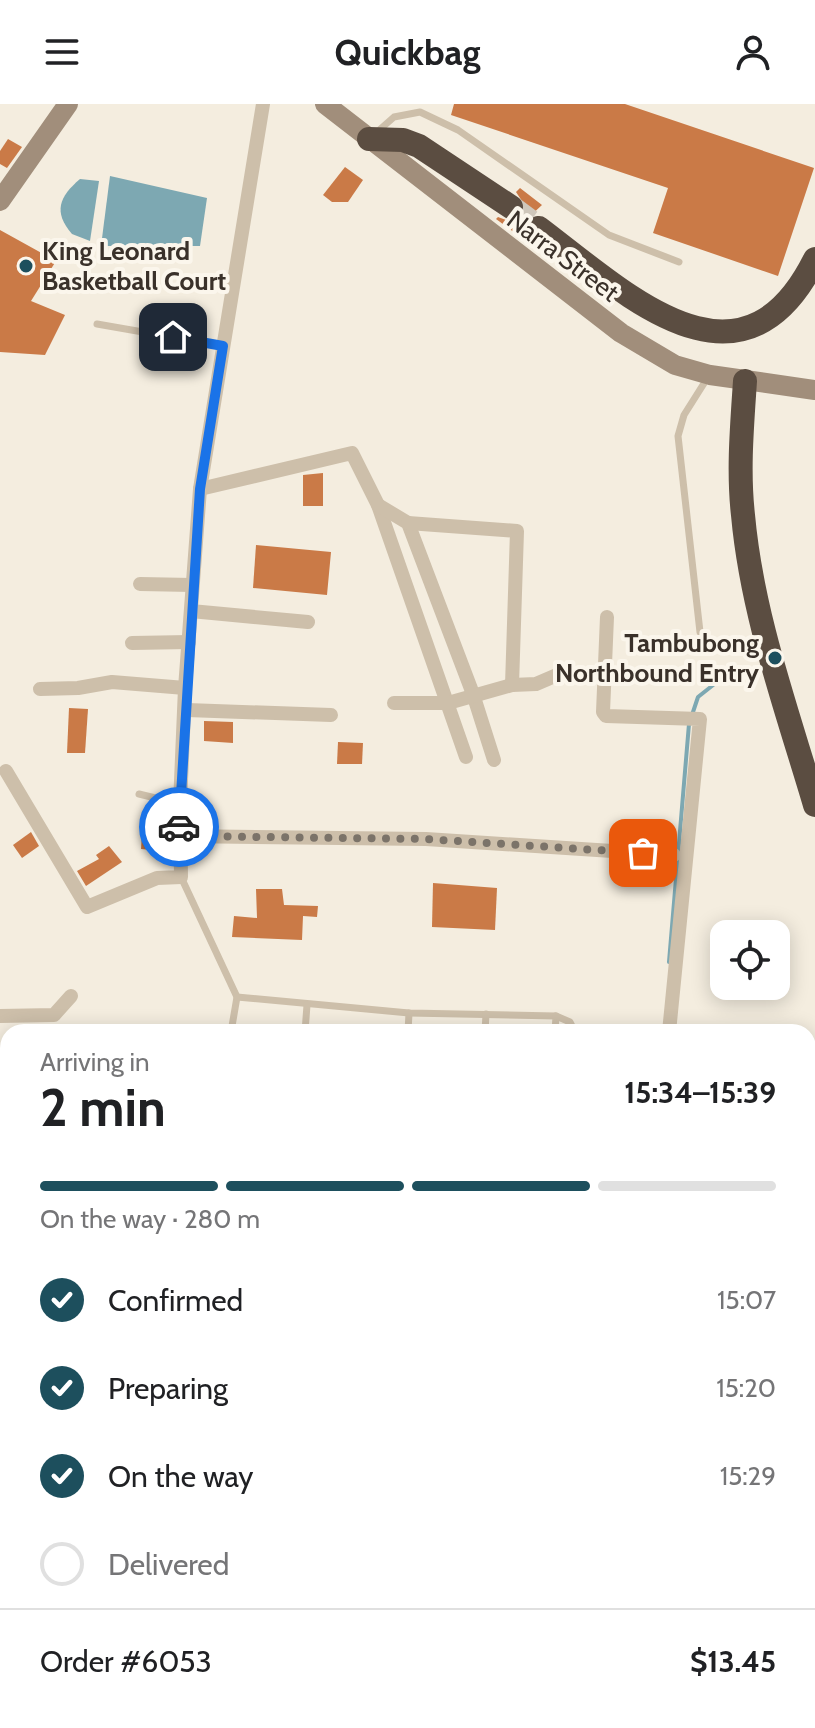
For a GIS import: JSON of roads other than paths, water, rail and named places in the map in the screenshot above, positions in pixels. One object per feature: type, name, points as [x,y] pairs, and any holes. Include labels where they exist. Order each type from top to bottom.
[{"type":"highway","points":[[369,139],[403,140],[419,146],[511,207]]},
{"type":"highway","points":[[539,228],[638,304],[666,319],[695,329],[725,330],[767,317],[789,300],[815,259]]},
{"type":"highway","points":[[745,381],[741,475],[747,552],[771,661],[815,805]]},
{"type":"main road","points":[[0,201],[68,104]]},
{"type":"main road","name":"Narra Street","points":[[325,104],[621,333],[675,365],[710,375],[807,389]]},
{"type":"street","points":[[6,771],[87,907],[157,878],[181,877],[179,836],[187,710],[185,688],[200,489],[263,104]]},
{"type":"street","points":[[200,489],[352,453],[378,505],[466,757]]},
{"type":"street","points":[[378,505],[408,523],[517,531],[512,685]]},
{"type":"street","points":[[408,523],[473,694],[494,760]]},
{"type":"street","points":[[140,584],[192,585]]},
{"type":"street","points":[[191,611],[308,622]]},
{"type":"street","points":[[607,617],[603,712],[606,716],[700,719],[670,1024]]},
{"type":"street","points":[[132,643],[189,642]]},
{"type":"street","points":[[394,703],[448,703],[473,694],[512,685],[536,684],[570,673],[607,673]]},
{"type":"street","points":[[40,689],[78,688],[112,682],[185,688]]},
{"type":"street","points":[[187,710],[331,715]]},
{"type":"street","points":[[179,836],[426,839],[674,855]]},
{"type":"street","points":[[0,1016],[54,1015],[71,996]]},
{"type":"lane","points":[[369,139],[394,117],[420,112],[458,130],[609,235],[679,262]]},
{"type":"lane","points":[[97,324],[223,346]]},
{"type":"lane","points":[[700,632],[678,436],[684,415],[710,375]]},
{"type":"lane","points":[[139,794],[180,804]]},
{"type":"lane","points":[[181,877],[237,997],[232,1024]]},
{"type":"lane","points":[[237,997],[409,1013],[556,1016],[571,1024]]},
{"type":"lane","points":[[306,1024],[307,1005]]},
{"type":"lane","points":[[408,1024],[409,1013]]},
{"type":"lane","points":[[485,1024],[486,1014]]},
{"type":"lane","points":[[556,1016],[556,1024]]},
{"type":"water","points":[[110,176],[207,198],[200,246],[101,246]]},
{"type":"water","points":[[80,179],[99,181],[90,241],[72,234],[62,219],[63,199]]},
{"type":"waterway","points":[[692,715],[698,697],[727,674]]},
{"type":"waterway","points":[[669,962],[689,724]]},
{"type":"tunnel","points":[[511,207],[539,228]]},
{"type":"place","name":"King Leonard Basketball Court","points":[[26,266]]},
{"type":"place","name":"Tambubong Northbound Entry","points":[[775,658]]}]
